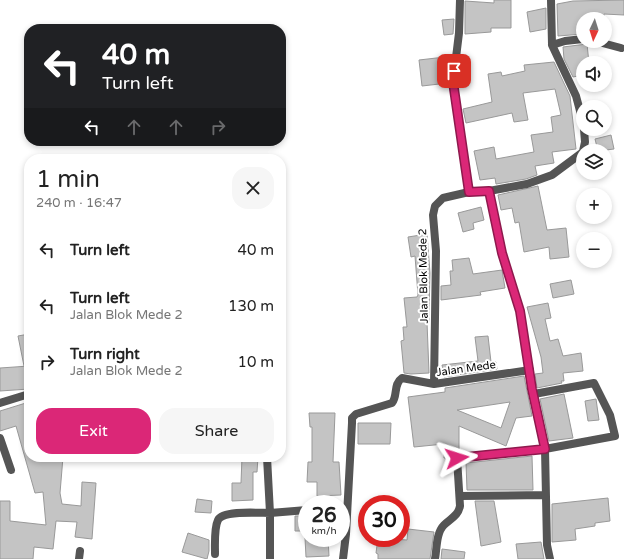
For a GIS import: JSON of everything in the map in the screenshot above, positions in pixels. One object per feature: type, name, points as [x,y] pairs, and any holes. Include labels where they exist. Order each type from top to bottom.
[{"type":"street","points":[[460,0],[459,33],[453,82],[469,192]]},
{"type":"street","points":[[550,0],[552,46],[577,100]]},
{"type":"street","points":[[552,46],[565,41],[576,40]]},
{"type":"street","points":[[612,45],[621,48]]},
{"type":"street","name":"Jalan Blok Mede 2","points":[[434,384],[436,251],[433,215],[435,206],[443,198],[469,192],[489,191],[526,184],[552,175],[576,156]]},
{"type":"street","points":[[489,191],[502,253],[520,311],[545,449],[550,559]]},
{"type":"street","name":"Jalan Mede","points":[[345,495],[352,418],[356,414],[392,404],[394,401],[397,384],[402,378],[434,384],[530,370]]},
{"type":"street","points":[[435,559],[439,533],[444,525],[459,512],[460,496],[457,458],[545,449],[615,436],[613,425],[594,383],[534,394]]},
{"type":"street","points":[[0,403],[24,396]]},
{"type":"street","points":[[0,438],[11,470]]},
{"type":"street","points":[[267,462],[270,513],[270,559]]},
{"type":"street","points":[[460,496],[546,495]]},
{"type":"street","points":[[215,554],[217,521],[220,516],[230,514],[298,511]]},
{"type":"street","name":"Jalan Mede","points":[[343,547],[343,559]]},
{"type":"building","points":[[494,0],[511,0],[511,28],[491,28],[491,32],[465,34],[465,1],[494,3]]},
{"type":"building","points":[[624,0],[624,15],[612,14],[612,12],[576,12],[576,35],[558,36],[557,4],[573,1]]},
{"type":"building","points":[[546,8],[546,29],[530,32],[527,12]]},
{"type":"building","points":[[454,19],[453,34],[444,35],[442,20]]},
{"type":"building","points":[[576,45],[576,48],[587,48],[588,56],[576,56],[576,76],[573,77],[564,59],[563,47]]},
{"type":"building","points":[[445,57],[448,83],[422,86],[419,60]]},
{"type":"building","points":[[554,62],[570,96],[576,149],[552,152],[554,163],[535,166],[537,175],[526,179],[496,184],[495,178],[480,180],[474,151],[494,147],[496,159],[534,152],[531,135],[553,132],[551,117],[561,115],[555,89],[523,93],[528,120],[514,122],[512,113],[466,123],[463,109],[492,102],[488,74],[501,72],[502,76],[525,71],[524,65]]},
{"type":"building","points":[[611,136],[614,149],[612,149],[612,144],[596,144],[595,139]]},
{"type":"building","points":[[538,186],[547,230],[566,228],[569,257],[550,259],[549,247],[524,252],[519,222],[515,223],[512,208],[501,210],[498,195]]},
{"type":"building","points":[[481,207],[484,220],[473,223],[474,229],[463,232],[458,213]]},
{"type":"building","points":[[427,234],[430,273],[429,322],[427,322],[429,373],[411,374],[404,373],[401,341],[404,340],[403,327],[407,327],[404,298],[417,297],[418,295],[415,256],[411,257],[408,237]]},
{"type":"building","points":[[469,258],[473,274],[502,270],[505,288],[480,292],[481,295],[441,300],[441,286],[451,285],[450,271],[453,271],[452,260]]},
{"type":"building","points":[[571,280],[574,294],[553,298],[550,284]]},
{"type":"building","points":[[548,303],[551,318],[545,319],[550,341],[558,339],[563,356],[581,353],[583,371],[563,373],[564,381],[561,381],[562,383],[537,388],[535,374],[543,373],[541,357],[527,307]]},
{"type":"building","points":[[24,335],[24,366],[18,336]]},
{"type":"building","points":[[488,336],[491,362],[496,362],[497,369],[444,377],[442,365],[478,361],[475,337]]},
{"type":"building","points":[[24,366],[24,389],[0,391],[0,368]]},
{"type":"building","points":[[524,376],[532,416],[516,418],[506,446],[459,426],[459,452],[454,453],[452,457],[444,458],[444,444],[414,447],[408,397],[445,392],[445,388]],"holes":[[[510,402],[501,428],[457,410]]]},
{"type":"building","points":[[564,394],[573,438],[549,441],[540,399]]},
{"type":"building","points":[[596,399],[599,420],[588,421],[585,401]]},
{"type":"building","points":[[24,404],[24,454],[16,426],[0,431],[0,411]]},
{"type":"building","points":[[309,413],[335,413],[333,462],[339,462],[341,495],[317,495],[317,482],[307,482],[308,462],[312,462],[312,427],[310,427]]},
{"type":"building","points":[[358,423],[391,423],[390,444],[358,444]]},
{"type":"building","points":[[532,456],[533,490],[467,490],[466,463]]},
{"type":"building","points":[[26,462],[63,462],[60,493],[62,504],[81,506],[82,482],[96,483],[92,539],[75,537],[77,522],[56,521],[53,549],[34,547],[33,559],[0,559],[0,501],[10,501],[10,521],[46,525],[43,492],[35,493]]},
{"type":"building","points":[[242,462],[258,462],[257,472],[253,472],[253,500],[232,501],[232,483],[241,483]]},
{"type":"building","points":[[608,498],[610,521],[595,523],[595,526],[575,529],[576,540],[552,542],[552,504]]},
{"type":"building","points":[[197,499],[212,501],[211,513],[195,512]]},
{"type":"building","points":[[475,501],[494,501],[501,542],[481,546]]},
{"type":"building","points":[[295,516],[298,516],[298,531],[295,531]]},
{"type":"building","points":[[410,529],[434,532],[430,559],[378,559],[378,554],[376,553],[377,547],[410,547]]},
{"type":"building","points":[[188,533],[209,540],[207,559],[182,552]]},
{"type":"building","points":[[541,542],[544,559],[518,559],[516,544]]},
{"type":"building","points":[[305,547],[328,547],[329,556],[306,557]]},
{"type":"building","points":[[442,549],[465,552],[464,559],[441,559]]},
{"type":"route","points":[[454,71],[453,82],[469,192],[489,191],[502,253],[520,311],[532,389],[545,449],[457,458]]}]
